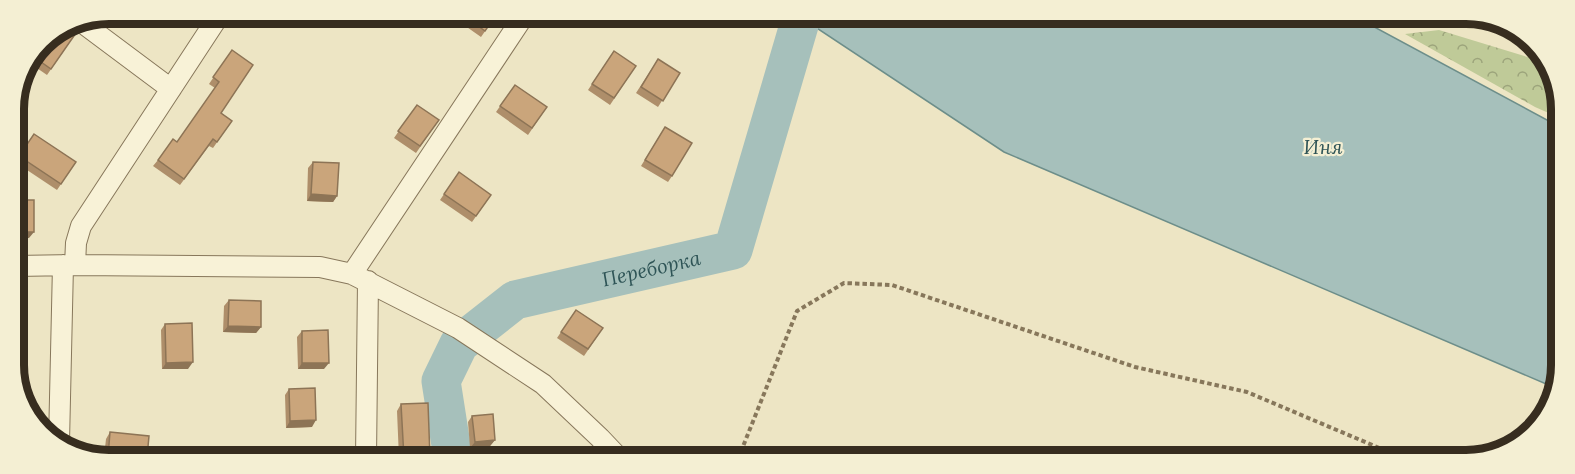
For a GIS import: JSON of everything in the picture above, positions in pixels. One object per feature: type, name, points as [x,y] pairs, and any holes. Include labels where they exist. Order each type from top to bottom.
[{"type":"street","points":[[59,434],[69,265],[81,226],[213,24]]},
{"type":"street","points":[[366,450],[360,278],[519,24]]},
{"type":"street","points":[[88,27],[171,89]]},
{"type":"street","points":[[24,266],[320,267],[360,278],[458,328],[543,384],[611,450]]},
{"type":"path","points":[[742,450],[797,311],[844,283],[892,285],[1135,367],[1247,392],[1384,450]]},
{"type":"green space","points":[[1439,30],[1534,59],[1546,82],[1551,114],[1535,107],[1405,34]]},
{"type":"water","name":"Иня","points":[[811,24],[1369,24],[1551,122],[1551,365],[1548,385],[1004,152]]},
{"type":"building","points":[[476,24],[490,24],[485,31]]},
{"type":"building","points":[[74,32],[76,33],[51,69],[39,61],[62,38]]},
{"type":"building","points":[[232,50],[253,65],[221,113],[232,121],[217,142],[213,139],[184,179],[158,160],[173,139],[177,142],[219,82],[213,77]]},
{"type":"building","points":[[614,51],[636,66],[614,98],[592,84]]},
{"type":"building","points":[[658,59],[680,73],[663,101],[641,87]]},
{"type":"building","points":[[515,85],[547,107],[532,128],[500,106]]},
{"type":"building","points":[[417,105],[439,120],[420,146],[398,131]]},
{"type":"building","points":[[665,127],[692,143],[672,176],[645,160]]},
{"type":"building","points":[[34,134],[76,162],[61,184],[24,159],[24,149]]},
{"type":"building","points":[[313,162],[339,163],[337,196],[311,194]]},
{"type":"building","points":[[459,172],[491,195],[476,216],[444,194]]},
{"type":"building","points":[[24,200],[34,200],[34,232],[24,232]]},
{"type":"building","points":[[229,300],[261,301],[261,327],[228,326]]},
{"type":"building","points":[[576,310],[603,328],[588,349],[561,332]]},
{"type":"building","points":[[192,323],[193,362],[166,363],[165,324]]},
{"type":"building","points":[[328,330],[329,363],[302,363],[302,331]]},
{"type":"building","points":[[315,388],[316,420],[290,421],[289,389]]},
{"type":"building","points":[[428,403],[430,450],[404,450],[401,404]]},
{"type":"building","points":[[493,414],[495,440],[475,442],[472,416]]},
{"type":"building","points":[[110,432],[149,436],[148,450],[109,450]]},
{"type":"waterway","name":"Переборка","points":[[452,450],[441,381],[459,344],[515,300],[733,250],[799,24]]}]
